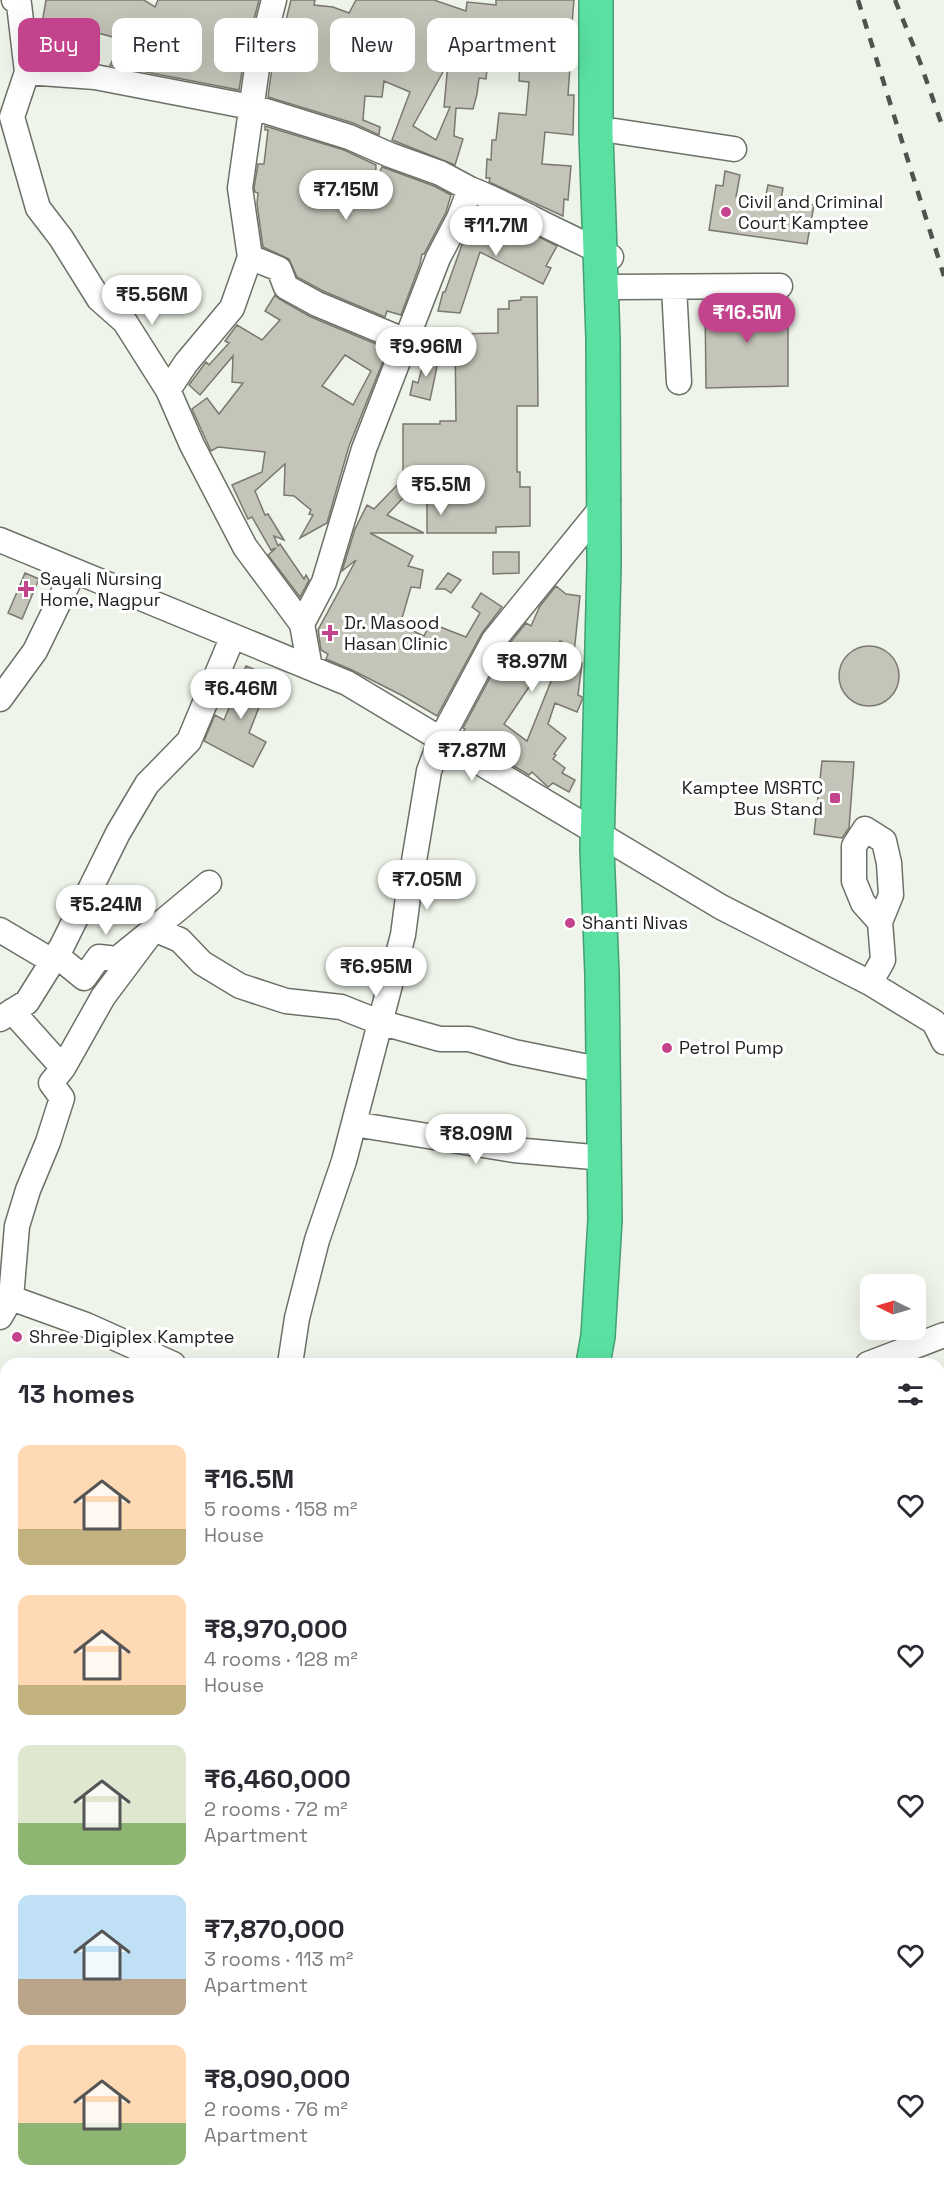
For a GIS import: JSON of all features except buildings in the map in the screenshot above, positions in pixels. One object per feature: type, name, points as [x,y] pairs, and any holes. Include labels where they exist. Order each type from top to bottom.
[{"type":"highway","points":[[594,1358],[598,1336],[603,1243],[604,1158],[611,1026],[608,839],[611,266],[615,131],[605,6]]},
{"type":"highway","points":[[605,6],[596,134],[611,266]]},
{"type":"highway","points":[[609,1087],[615,1333],[610,1358]]},
{"type":"street","points":[[14,0],[19,4],[21,18]]},
{"type":"street","points":[[168,390],[186,363],[232,308],[250,257],[240,188],[258,61],[274,0]]},
{"type":"street","points":[[310,668],[302,624],[244,548],[192,445],[168,390],[125,322],[99,299],[61,238],[38,208],[12,117],[27,72],[95,77],[212,98],[266,111],[349,136],[500,200],[611,266],[674,286],[780,286]]},
{"type":"street","points":[[615,131],[734,150]]},
{"type":"street","points":[[302,624],[324,582],[364,449],[438,258],[459,218],[470,189]]},
{"type":"street","points":[[250,257],[279,269],[286,287],[317,304],[406,341]]},
{"type":"street","points":[[674,286],[679,382]]},
{"type":"street","points":[[291,1358],[297,1318],[317,1240],[344,1161],[403,935],[429,771],[441,739],[494,640],[610,496]]},
{"type":"street","points":[[0,540],[347,682],[721,907],[870,983],[934,1023],[944,1042]]},
{"type":"street","points":[[0,699],[35,651],[74,571]]},
{"type":"street","points":[[63,1068],[6,1015],[27,1002],[54,958],[88,896],[118,833],[147,784],[189,741],[233,636]]},
{"type":"street","points":[[0,930],[54,958],[84,978],[99,957],[117,959],[209,884]]},
{"type":"street","points":[[870,983],[883,960],[880,922]]},
{"type":"street","points":[[154,929],[180,940],[202,963],[240,986],[286,1001],[341,1007],[380,1022],[440,1039],[469,1039],[523,1054],[609,1087]]},
{"type":"street","points":[[154,929],[103,997],[63,1068],[51,1083],[62,1098],[17,1226],[6,1293],[160,1358]]},
{"type":"street","points":[[354,1124],[514,1150],[604,1158]]},
{"type":"street","points":[[884,1358],[944,1335]]},
{"type":"railway","points":[[858,0],[944,276]]},
{"type":"railway","points":[[895,0],[944,131]]},
{"type":"place","name":"Civil and Criminal Court Kamptee","points":[[726,212]]},
{"type":"place","name":"Sayali Nursing Home, Nagpur","points":[[26,589]]},
{"type":"place","name":"Dr. Masood Hasan Clinic","points":[[330,633]]},
{"type":"place","name":"Kamptee MSRTC Bus Stand","points":[[835,798]]},
{"type":"place","name":"Shanti Nivas","points":[[570,923]]},
{"type":"place","name":"Petrol Pump","points":[[667,1048]]},
{"type":"place","name":"Shree Digiplex Kamptee","points":[[17,1337]]}]
